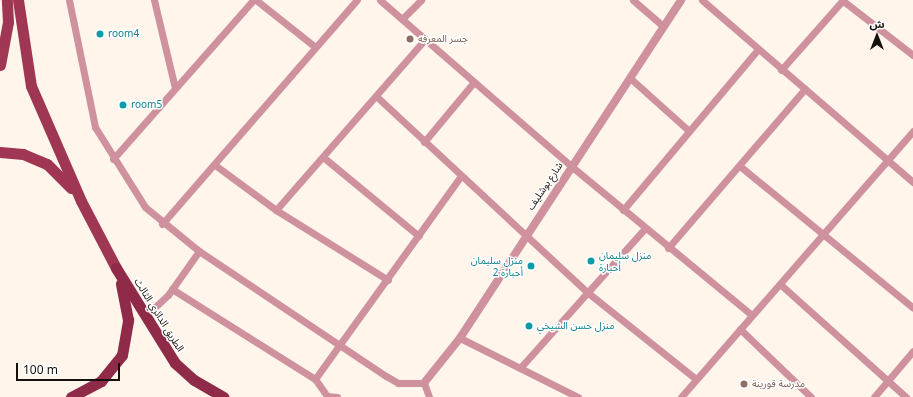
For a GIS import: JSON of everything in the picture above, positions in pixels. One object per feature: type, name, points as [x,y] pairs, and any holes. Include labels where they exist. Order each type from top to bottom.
[{"type":"highway","points":[[71,397],[101,381],[122,355],[128,320],[116,268]]},
{"type":"highway","name":"الطريق الدائري الثالث","points":[[116,268],[175,363],[194,380],[224,397]]},
{"type":"main road","points":[[0,65],[8,22],[7,0]]},
{"type":"main road","points":[[18,0],[32,86],[81,201],[116,268]]},
{"type":"main road","points":[[0,152],[23,154],[47,164],[81,201]]},
{"type":"street","points":[[69,0],[91,116],[101,140],[145,207],[162,224],[199,251],[398,383],[424,383],[428,397]]},
{"type":"street","points":[[154,0],[175,88]]},
{"type":"street","points":[[114,159],[252,0]]},
{"type":"street","points":[[256,0],[314,46]]},
{"type":"street","points":[[162,224],[215,165],[314,46],[357,0]]},
{"type":"street","points":[[380,0],[570,166],[646,228],[668,248],[752,315]]},
{"type":"street","points":[[402,19],[421,0]]},
{"type":"street","points":[[633,0],[664,26]]},
{"type":"street","name":"شارع بوشليف","points":[[424,383],[460,338],[524,236],[681,0]]},
{"type":"street","points":[[702,0],[781,70],[888,159],[913,182]]},
{"type":"street","points":[[781,70],[843,0],[913,55]]},
{"type":"street","points":[[276,210],[425,39]]},
{"type":"street","points":[[623,210],[758,49]]},
{"type":"street","points":[[630,78],[690,131]]},
{"type":"street","points":[[424,142],[474,82]]},
{"type":"street","points":[[668,248],[741,167],[805,89]]},
{"type":"street","points":[[376,96],[460,177],[587,292],[696,379]]},
{"type":"street","points":[[681,397],[752,315],[781,285],[913,131]]},
{"type":"street","points":[[323,157],[419,236]]},
{"type":"street","points":[[215,165],[276,210],[388,280]]},
{"type":"street","points":[[741,167],[913,308]]},
{"type":"street","points":[[315,379],[338,343],[388,280],[460,177]]},
{"type":"street","points":[[520,368],[646,228]]},
{"type":"street","points":[[155,307],[172,289],[199,251]]},
{"type":"street","points":[[781,285],[906,397]]},
{"type":"street","points":[[172,289],[315,379],[327,396],[337,397]]},
{"type":"street","points":[[740,329],[811,397]]},
{"type":"street","points":[[460,338],[578,397]]},
{"type":"street","points":[[874,397],[913,351]]},
{"type":"place","name":"room4","points":[[100,34]]},
{"type":"place","name":"جسر المعرفه","points":[[410,39]]},
{"type":"place","name":"room5","points":[[123,105]]},
{"type":"place","name":"منزل سليمان أحبارة","points":[[591,261]]},
{"type":"place","name":"منزل سليمان أحبارة 2","points":[[531,266]]},
{"type":"place","name":"منزل حسن الشيخي","points":[[529,326]]},
{"type":"place","name":"مدرسة قورينة","points":[[744,384]]}]
